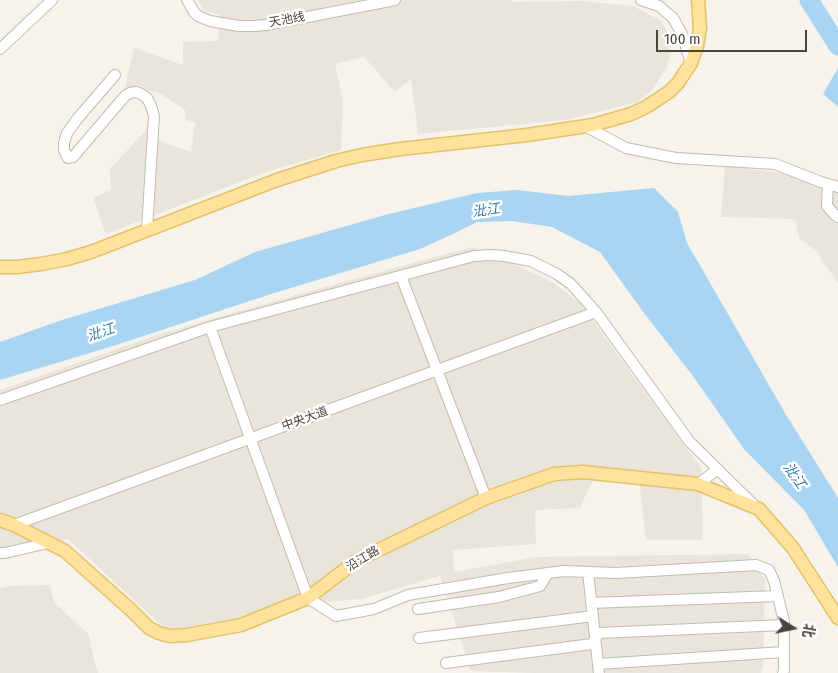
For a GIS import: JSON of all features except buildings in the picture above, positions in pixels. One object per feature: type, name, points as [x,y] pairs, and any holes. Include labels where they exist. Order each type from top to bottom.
[{"type":"main road","points":[[0,267],[17,267],[67,259],[114,244],[277,180],[336,161],[400,149],[585,126],[631,114],[658,100],[678,83],[691,63],[697,46],[700,28],[698,0]]},
{"type":"main road","name":"沿江路","points":[[0,520],[65,551],[149,628],[170,636],[187,635],[241,625],[308,598],[356,561],[486,498],[554,474],[583,472],[698,484],[759,509]]},
{"type":"main road","points":[[759,509],[793,548],[838,618]]},
{"type":"street","points":[[0,49],[52,0]]},
{"type":"street","name":"天池线","points":[[187,0],[194,12],[203,18],[222,24],[253,26],[396,0]]},
{"type":"street","points":[[648,1],[659,6],[673,18],[682,34],[691,63]]},
{"type":"street","points":[[115,75],[78,118],[68,133],[64,143],[64,150],[68,158],[73,158],[125,96],[136,92],[147,98],[154,116],[147,230]]},
{"type":"street","points":[[585,126],[626,148],[676,158],[776,164],[833,185],[827,206],[838,217]]},
{"type":"street","points":[[0,400],[210,327],[474,256],[491,255],[520,258],[531,261],[557,274],[570,284],[596,312],[689,442],[759,509]]},
{"type":"street","points":[[402,276],[486,498]]},
{"type":"street","name":"中央大道","points":[[14,526],[596,312]]},
{"type":"street","points":[[210,327],[308,598],[336,616],[374,609],[408,595],[508,578],[564,571],[616,573],[756,565],[769,570],[778,596],[784,625],[783,673]]},
{"type":"street","points":[[698,484],[718,469]]},
{"type":"street","points":[[0,553],[48,543]]},
{"type":"street","points":[[588,572],[599,668],[784,652]]},
{"type":"street","points":[[418,609],[499,597],[540,586],[548,573]]},
{"type":"street","points":[[591,603],[778,596]]},
{"type":"street","points":[[419,638],[593,616]]},
{"type":"street","points":[[446,663],[592,644],[598,633],[784,625]]},
{"type":"shaded area","points":[[198,0],[512,0],[512,2],[582,1],[633,6],[660,20],[666,29],[669,40],[670,57],[667,67],[652,90],[638,102],[565,120],[418,134],[411,79],[395,92],[364,57],[335,64],[343,101],[341,150],[263,173],[106,234],[93,198],[111,190],[110,169],[147,129],[162,142],[191,152],[195,122],[186,120],[185,110],[158,92],[125,88],[134,48],[183,65],[183,42],[218,41],[220,15],[204,11]]},
{"type":"shaded area","points":[[725,166],[838,180],[838,282],[817,251],[799,238],[795,219],[721,217]]},
{"type":"shaded area","points":[[472,247],[552,282],[580,303],[701,468],[703,540],[646,540],[638,472],[599,466],[580,508],[535,510],[536,544],[453,550],[454,572],[536,557],[748,554],[765,580],[763,665],[761,673],[536,673],[471,671],[440,576],[361,599],[326,602],[298,596],[252,616],[197,630],[181,631],[160,624],[68,539],[0,558],[0,390],[160,334]]},
{"type":"shaded area","points":[[50,585],[54,602],[89,635],[98,673],[0,673],[0,588]]},
{"type":"water","points":[[838,68],[838,107],[823,94]]},
{"type":"water","points":[[654,188],[678,212],[687,243],[785,413],[838,498],[838,567],[804,510],[744,449],[693,376],[600,252],[552,227],[512,221],[477,222],[420,249],[0,380],[0,342],[62,320],[195,280],[255,252],[385,215],[477,193],[517,190],[568,196]]},
{"type":"waterway","name":"沘江","points":[[809,0],[838,46]]}]
